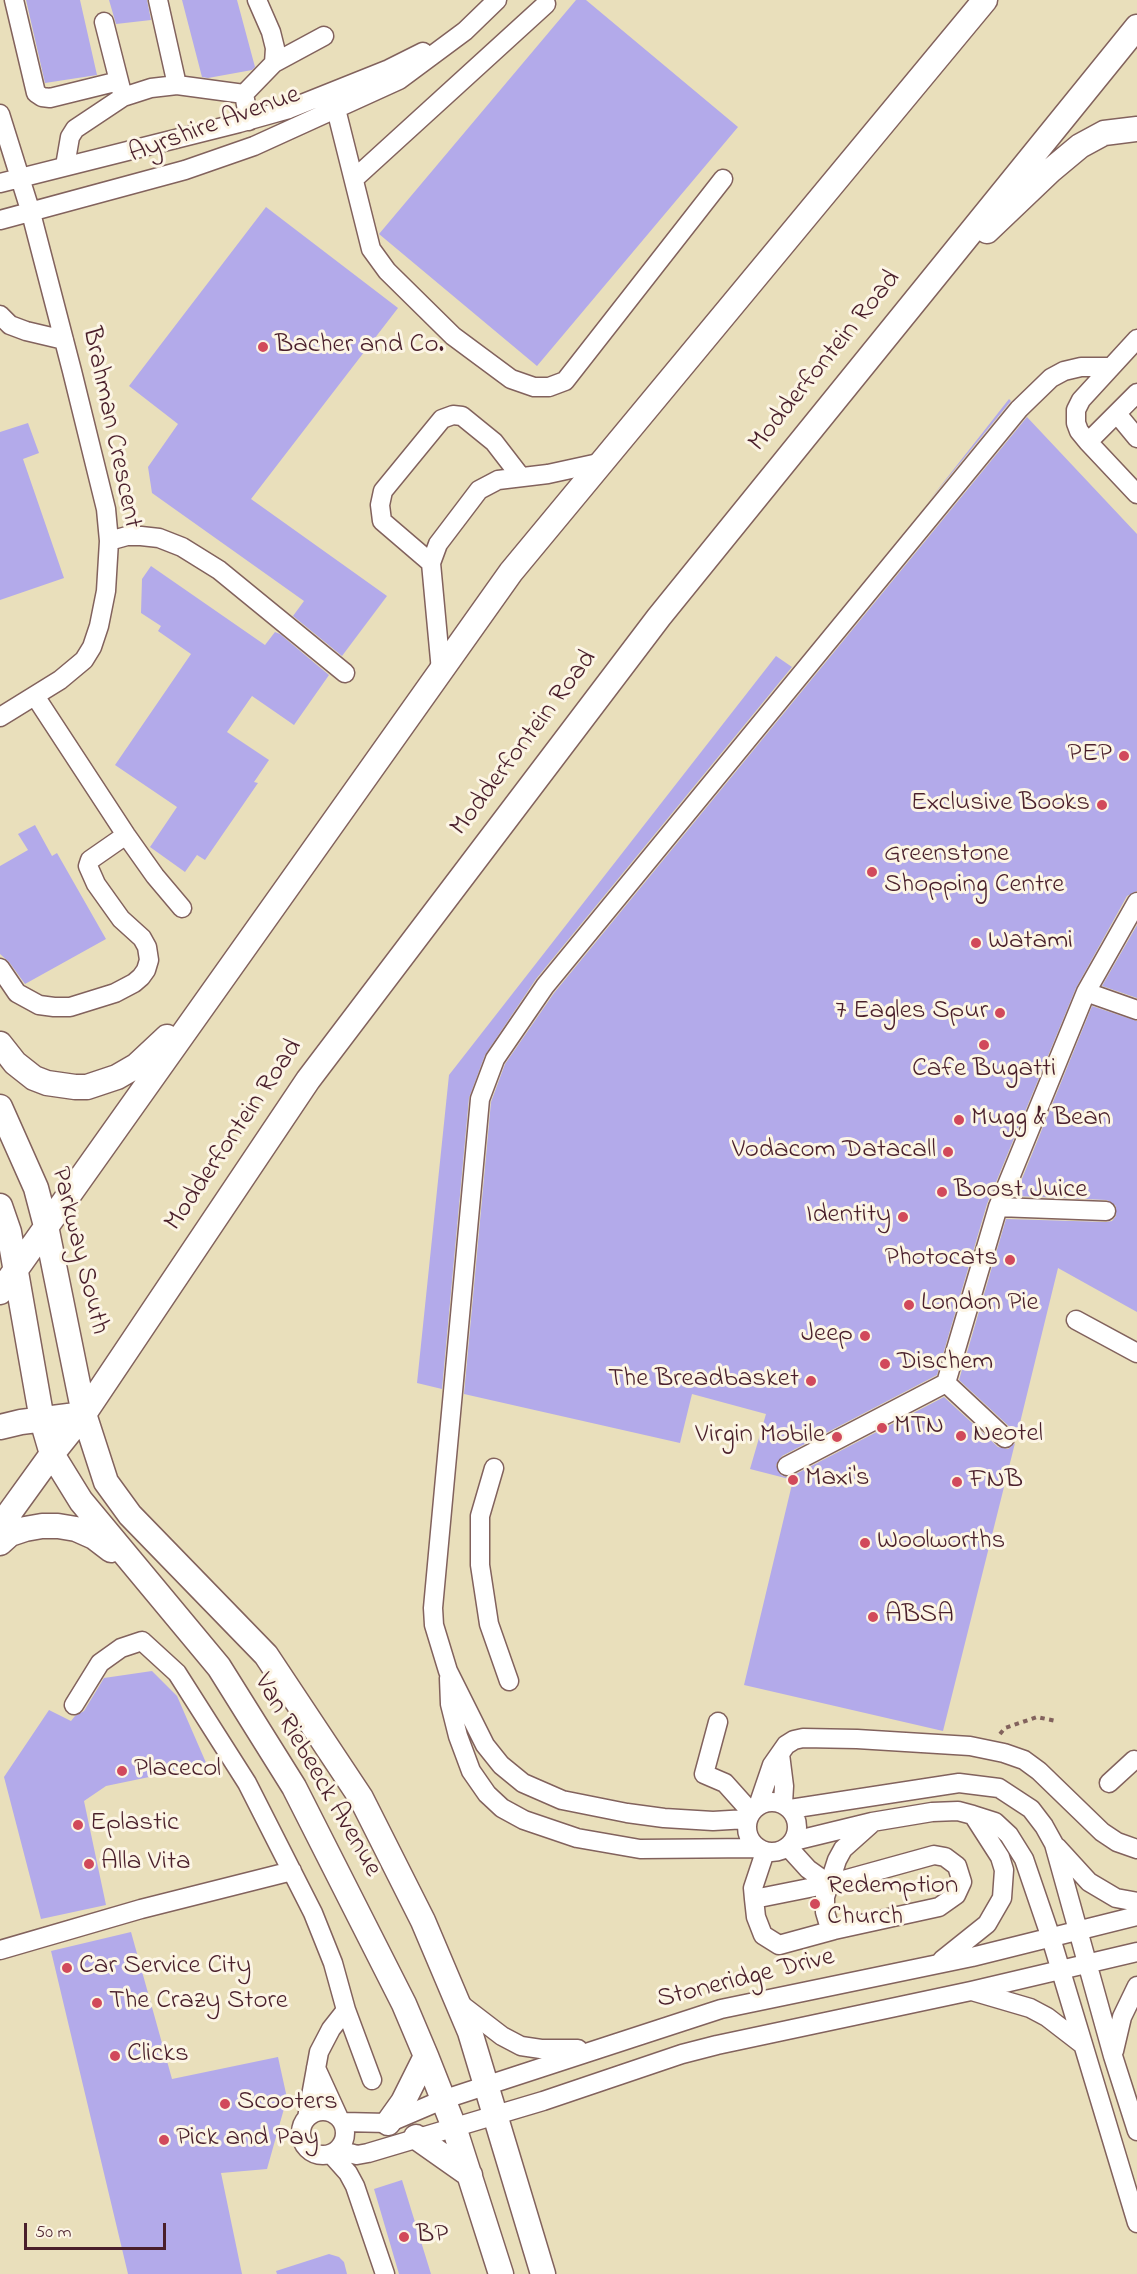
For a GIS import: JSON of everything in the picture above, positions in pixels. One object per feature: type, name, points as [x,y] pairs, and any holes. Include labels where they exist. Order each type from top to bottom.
[{"type":"main road","points":[[0,1292],[512,572],[985,0]]},
{"type":"main road","name":"Modderfontein Road","points":[[0,1526],[84,1413],[308,1080],[659,617],[1137,27]]},
{"type":"main road","points":[[922,291],[1050,171],[1080,146],[1104,134],[1137,129]]},
{"type":"main road","points":[[0,1044],[23,1071],[47,1083],[87,1087],[117,1077],[136,1066],[153,1052],[176,1027],[279,898]]},
{"type":"main road","name":"Parkway South","points":[[0,1107],[36,1188],[46,1226],[84,1413]]},
{"type":"main road","name":"Van Riebeeck Avenue","points":[[0,1206],[9,1232],[42,1419],[52,1454],[81,1501],[219,1667],[294,1787],[399,1994],[426,2056],[470,2175],[501,2274]]},
{"type":"main road","points":[[0,1427],[84,1413]]},
{"type":"main road","name":"Van Riebeeck Avenue","points":[[84,1413],[106,1482],[119,1501],[266,1655],[361,1798],[418,1912],[459,2003],[497,2115],[543,2274]]},
{"type":"main road","points":[[0,1543],[10,1534],[34,1527],[58,1526],[76,1529],[94,1537],[138,1568]]},
{"type":"main road","points":[[388,2123],[403,2102],[426,2056]]},
{"type":"main road","points":[[416,2137],[470,2175]]},
{"type":"street","points":[[14,0],[36,93],[50,98],[177,85],[244,94]]},
{"type":"street","points":[[158,0],[177,85]]},
{"type":"street","points":[[257,0],[271,32],[275,48],[274,63]]},
{"type":"street","name":"Ayrshire Avenue","points":[[0,220],[185,171],[254,146],[399,80],[465,31],[497,0]]},
{"type":"street","points":[[354,179],[546,4]]},
{"type":"street","points":[[104,22],[121,89]]},
{"type":"street","name":"Ayrshire Avenue","points":[[0,183],[289,108],[389,69],[465,31]]},
{"type":"street","points":[[244,94],[274,63],[324,36]]},
{"type":"street","points":[[65,166],[70,137],[75,129],[121,89]]},
{"type":"street","points":[[244,94],[249,120]]},
{"type":"street","points":[[336,109],[371,249],[387,271],[453,336],[511,379],[534,387],[549,387],[565,381],[723,179]]},
{"type":"street","name":"Brahman Crescent","points":[[0,717],[35,696],[84,660],[92,647],[99,626],[106,591],[109,541],[106,509],[64,340],[31,213],[2,124]]},
{"type":"street","points":[[0,315],[10,325],[26,332],[64,340]]},
{"type":"street","points":[[1137,339],[1081,400],[1076,410],[1076,423],[1079,431],[1137,494]]},
{"type":"street","points":[[791,1844],[798,1825],[795,1816],[787,1807],[775,1802],[752,1812],[713,1821],[664,1818],[562,1800],[523,1783],[501,1765],[485,1745],[448,1671],[434,1625],[433,1608],[480,1099],[495,1059],[545,986],[1019,409],[1051,378],[1064,371],[1081,367],[1111,367]]},
{"type":"street","points":[[1088,442],[1118,415],[1137,393]]},
{"type":"street","points":[[431,563],[382,521],[380,505],[383,491],[442,419],[453,415],[462,416],[494,442],[521,477]]},
{"type":"street","points":[[1118,415],[1137,438]]},
{"type":"street","points":[[441,671],[431,563],[438,544],[479,490],[498,480],[603,462]]},
{"type":"street","points":[[109,541],[127,536],[141,536],[159,538],[182,547],[219,570],[345,673]]},
{"type":"street","points":[[35,696],[126,835],[155,876],[182,908]]},
{"type":"street","points":[[0,969],[17,993],[39,1005],[54,1008],[70,1007],[115,993],[134,983],[141,976],[149,960],[147,947],[121,919],[96,884],[88,866],[95,856],[126,835]]},
{"type":"street","points":[[787,1466],[946,1383],[998,1207],[1086,992],[1137,902]]},
{"type":"street","points":[[1086,992],[1137,1010]]},
{"type":"street","points":[[998,1207],[1106,1211]]},
{"type":"street","points":[[1076,1320],[1137,1353]]},
{"type":"street","points":[[946,1383],[1005,1438]]},
{"type":"street","points":[[494,1468],[480,1516],[480,1565],[489,1624],[509,1681]]},
{"type":"street","points":[[74,1705],[100,1663],[121,1648],[141,1641],[166,1661],[184,1683],[247,1783],[313,1913],[333,1963],[346,2010],[372,2080]]},
{"type":"street","points":[[448,1671],[450,1704],[458,1736],[471,1771],[487,1794],[502,1808],[517,1816],[577,1839],[640,1849],[761,1850],[773,1853],[791,1844],[872,1822],[932,1812],[958,1811],[995,1822],[1017,1845],[1024,1859],[1061,1970],[1137,2223]]},
{"type":"street","points":[[718,1722],[704,1774],[725,1784],[752,1812]]},
{"type":"street","points":[[761,1850],[748,1835],[746,1827],[772,1766],[786,1745],[803,1738],[970,1746],[1004,1753],[1024,1760],[1039,1772],[1102,1833],[1117,1842],[1137,1849]]},
{"type":"street","points":[[780,1754],[787,1807]]},
{"type":"street","points":[[1109,1784],[1134,1760]]},
{"type":"street","points":[[787,1807],[959,1784],[999,1788],[1031,1809],[1054,1844],[1113,2056],[1137,2131]]},
{"type":"street","points":[[938,1962],[987,1924],[1002,1898],[1004,1870],[1000,1857],[973,1815]]},
{"type":"street","points":[[834,1930],[825,1912],[825,1897],[837,1860],[843,1849],[872,1822]]},
{"type":"street","points":[[791,1844],[808,1869],[830,1884]]},
{"type":"street","points":[[1054,1844],[1089,1882],[1116,1898],[1137,1902]]},
{"type":"street","points":[[754,1899],[830,1884],[934,1855],[945,1857],[957,1866],[962,1882],[956,1895],[939,1907],[834,1930],[779,1945],[763,1935],[756,1917],[754,1899],[761,1850]]},
{"type":"street","points":[[0,1950],[141,1909],[292,1871]]},
{"type":"street","name":"Stoneridge Drive","points":[[388,2123],[442,2100],[592,2049],[721,2009],[1051,1938],[1137,1916]]},
{"type":"street","name":"Stoneridge Drive","points":[[334,2152],[362,2154],[497,2115],[709,2047],[971,1991],[1137,1952]]},
{"type":"street","points":[[1113,2056],[1122,2017],[1137,1986]]},
{"type":"street","points":[[971,1991],[1030,2008],[1047,2016],[1082,2044]]},
{"type":"street","points":[[459,2003],[502,2036],[521,2046],[542,2049],[592,2049]]},
{"type":"street","points":[[315,2066],[340,2119],[345,2137],[334,2152],[323,2155],[307,2148],[301,2133],[307,2118],[315,2066],[324,2041],[337,2019],[346,2010]]},
{"type":"street","points":[[307,2118],[322,2111],[330,2112],[340,2119],[388,2123]]},
{"type":"street","points":[[334,2152],[355,2186],[385,2274]]},
{"type":"path","points":[[1005,1728],[1037,1717],[1056,1721]]},
{"type":"building","points":[[26,0],[80,0],[97,75],[45,83]]},
{"type":"building","points":[[109,0],[147,0],[151,20],[116,24]]},
{"type":"building","points":[[182,0],[237,0],[255,67],[252,70],[208,78],[202,77]]},
{"type":"building","points":[[576,0],[586,0],[738,127],[537,366],[379,234]]},
{"type":"building","name":"Bacher and Co.","points":[[266,207],[398,308],[251,499],[387,596],[342,656],[293,616],[304,601],[152,493],[148,467],[178,424],[129,386]]},
{"type":"building","points":[[1009,399],[1011,401],[928,502]]},
{"type":"building","name":"Greenstone Shopping Centre","points":[[1027,417],[1137,534],[1137,891],[1127,896],[1076,988],[987,1204],[937,1375],[782,1456],[776,1465],[781,1475],[792,1476],[944,1397],[998,1447],[1008,1449],[1015,1443],[943,1731],[744,1685],[793,1480],[750,1469],[766,1414],[692,1394],[680,1443],[464,1394],[491,1102],[505,1064],[554,993]]},
{"type":"building","points":[[28,423],[39,453],[23,459],[64,578],[0,600],[0,432]]},
{"type":"building","points":[[151,566],[265,645],[275,632],[280,634],[329,675],[294,725],[252,696],[227,732],[269,760],[254,782],[258,783],[205,860],[197,855],[185,872],[150,847],[177,807],[115,765],[191,654],[158,631],[161,626],[141,613],[142,579]]},
{"type":"building","points":[[776,656],[792,667],[536,979],[485,1055],[469,1098],[442,1389],[417,1383],[449,1075]]},
{"type":"building","points":[[35,825],[52,856],[57,853],[106,939],[25,984],[0,954],[0,866],[28,850],[18,834]]},
{"type":"building","points":[[1137,925],[1137,998],[1102,986]]},
{"type":"building","points":[[1092,1006],[1137,1021],[1137,1312],[1058,1268],[1016,1439],[1013,1430],[959,1380],[1006,1219],[1106,1222],[1112,1221],[1116,1216],[1116,1206],[1107,1200],[1015,1196]]},
{"type":"building","points":[[152,1671],[177,1696],[207,1765],[106,1786],[84,1801],[106,1905],[41,1919],[4,1777],[49,1710],[71,1721],[84,1711],[104,1678]]},
{"type":"building","points":[[131,1932],[172,2079],[278,2057],[287,2098],[267,2169],[221,2173],[242,2274],[128,2274],[51,1951]]},
{"type":"building","points":[[402,2180],[431,2274],[399,2274],[374,2189]]},
{"type":"building","points":[[329,2254],[339,2257],[344,2262],[347,2274],[277,2274],[276,2271]]},
{"type":"place","name":"Bacher and Co.","points":[[263,347]]},
{"type":"place","name":"PEP","points":[[1124,756]]},
{"type":"place","name":"Exclusive Books","points":[[1102,805]]},
{"type":"place","name":"Greenstone Shopping Centre","points":[[872,872]]},
{"type":"place","name":"Watami","points":[[976,943]]},
{"type":"place","name":"7 Eagles Spur","points":[[1000,1013]]},
{"type":"place","name":"Cafe Bugatti","points":[[984,1045]]},
{"type":"place","name":"Mugg & Bean","points":[[959,1120]]},
{"type":"place","name":"Vodacom Datacall","points":[[948,1152]]},
{"type":"place","name":"Boost Juice","points":[[942,1192]]},
{"type":"place","name":"Identity","points":[[903,1217]]},
{"type":"place","name":"Photocats","points":[[1010,1260]]},
{"type":"place","name":"London Pie","points":[[909,1305]]},
{"type":"place","name":"Jeep","points":[[865,1336]]},
{"type":"place","name":"Dischem","points":[[885,1364]]},
{"type":"place","name":"The Breadbasket","points":[[811,1381]]},
{"type":"place","name":"MTN","points":[[882,1428]]},
{"type":"place","name":"Neotel","points":[[961,1436]]},
{"type":"place","name":"Virgin Mobile","points":[[837,1437]]},
{"type":"place","name":"Maxi's","points":[[793,1480]]},
{"type":"place","name":"FNB","points":[[957,1482]]},
{"type":"place","name":"Woolworths","points":[[865,1543]]},
{"type":"place","name":"ABSA","points":[[873,1617]]},
{"type":"place","name":"Placecol","points":[[122,1771]]},
{"type":"place","name":"Eplastic","points":[[78,1825]]},
{"type":"place","name":"Alla Vita","points":[[89,1864]]},
{"type":"place","name":"Redemption Church","points":[[815,1904]]},
{"type":"place","name":"Car Service City","points":[[67,1968]]},
{"type":"place","name":"The Crazy Store","points":[[97,2003]]},
{"type":"place","name":"Clicks","points":[[115,2056]]},
{"type":"place","name":"Scooters","points":[[225,2104]]},
{"type":"place","name":"Pick and Pay","points":[[164,2140]]},
{"type":"place","name":"BP","points":[[404,2237]]}]
